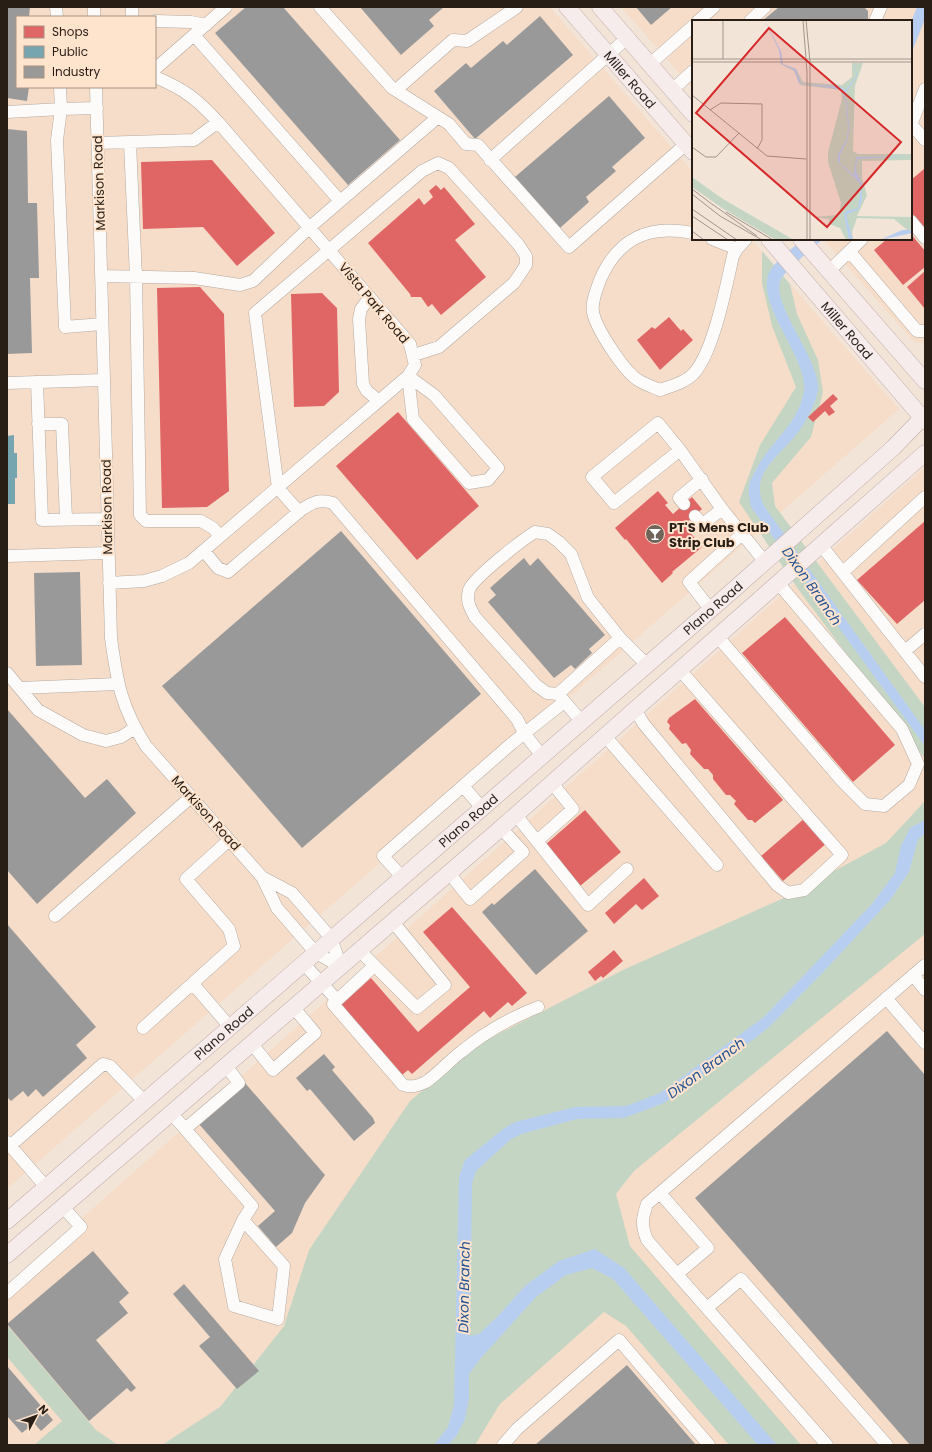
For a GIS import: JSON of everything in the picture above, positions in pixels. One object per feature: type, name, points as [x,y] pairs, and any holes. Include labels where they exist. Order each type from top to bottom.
[{"type":"main road","name":"Miller Road","points":[[568,7],[690,148]]},
{"type":"main road","name":"Miller Road","points":[[600,7],[692,113]]},
{"type":"main road","name":"Miller Road","points":[[770,240],[924,418]]},
{"type":"main road","name":"Miller Road","points":[[802,240],[925,381]]},
{"type":"main road","name":"Plano Road","points":[[9,1216],[46,1187],[145,1102],[331,938],[711,610],[893,448],[924,418]]},
{"type":"main road","name":"Plano Road","points":[[7,1255],[172,1114],[516,815],[925,453]]},
{"type":"main road","points":[[711,610],[718,637]]},
{"type":"main road","points":[[542,756],[556,780]]},
{"type":"main road","points":[[46,1187],[63,1207]]},
{"type":"street","points":[[156,68],[226,7]]},
{"type":"street","points":[[320,7],[396,90],[449,124],[466,144],[478,145],[569,247],[690,148]]},
{"type":"street","points":[[396,90],[453,40],[467,41],[517,7]]},
{"type":"street","points":[[699,20],[714,7]]},
{"type":"street","points":[[751,20],[765,7]]},
{"type":"street","points":[[875,20],[881,7]]},
{"type":"street","points":[[156,21],[206,25]]},
{"type":"street","points":[[650,64],[692,27]]},
{"type":"street","points":[[194,35],[340,201]]},
{"type":"street","points":[[490,160],[628,38]]},
{"type":"street","points":[[672,90],[692,72]]},
{"type":"street","name":"Vista Park Road","points":[[109,583],[144,580],[162,576],[189,563],[408,376],[415,365],[414,355],[410,344],[218,122],[202,105],[178,87],[156,77]]},
{"type":"street","points":[[60,88],[61,109],[57,140],[65,327],[102,324]]},
{"type":"street","name":"Markison Road","points":[[96,88],[111,638],[118,684],[135,728],[146,746],[262,877],[277,908],[315,952],[341,967]]},
{"type":"street","points":[[912,122],[925,90]]},
{"type":"street","points":[[7,112],[97,108]]},
{"type":"street","points":[[101,276],[194,278],[240,285],[253,281],[340,201],[438,117]]},
{"type":"street","points":[[98,143],[194,140],[218,122]]},
{"type":"street","points":[[912,126],[925,140]]},
{"type":"street","points":[[130,143],[136,277],[140,515],[146,521],[200,521],[213,528],[220,536]]},
{"type":"street","points":[[299,512],[278,488],[255,313],[422,171],[438,163],[449,168],[518,244],[526,256],[526,265],[514,283],[439,347],[414,355]]},
{"type":"street","points":[[912,222],[925,238]]},
{"type":"street","points":[[692,233],[678,230],[651,231],[633,239],[614,256],[604,271],[596,291],[593,312],[601,334],[637,380],[660,390],[675,385],[694,373],[707,352],[737,249],[745,240]]},
{"type":"street","points":[[714,240],[737,249]]},
{"type":"street","points":[[826,267],[850,252],[861,240]]},
{"type":"street","points":[[850,252],[917,331],[925,331]]},
{"type":"street","points":[[370,298],[361,309],[359,319],[362,384],[367,391],[379,401]]},
{"type":"street","points":[[408,376],[434,395],[498,468],[488,480],[469,483],[413,419],[408,376]]},
{"type":"street","points":[[7,383],[104,380]]},
{"type":"street","points":[[37,382],[42,520],[107,519]]},
{"type":"street","points":[[680,450],[614,503],[592,477],[658,423],[680,450],[702,479],[722,509],[766,562]]},
{"type":"street","points":[[38,424],[62,424],[66,519]]},
{"type":"street","points":[[684,504],[679,498],[702,479]]},
{"type":"street","points":[[844,572],[925,497]]},
{"type":"street","points":[[204,550],[218,568],[228,572],[299,512],[311,504],[323,500],[333,503],[517,719],[524,734],[542,756]]},
{"type":"street","points":[[695,516],[703,524],[722,509]]},
{"type":"street","points":[[582,722],[561,698],[547,693],[536,685],[475,617],[468,604],[469,590],[478,578],[523,540],[535,532],[548,534],[560,542],[571,554],[588,598],[620,638],[647,665]]},
{"type":"street","points":[[711,610],[689,582],[742,534]]},
{"type":"street","points":[[821,545],[844,572],[925,677]]},
{"type":"street","points":[[7,556],[108,553]]},
{"type":"street","points":[[718,637],[776,702],[843,782],[865,804],[884,806],[909,785],[918,764],[902,729],[778,583]]},
{"type":"street","points":[[905,652],[925,634]]},
{"type":"street","points":[[402,878],[383,856],[524,734],[620,638]]},
{"type":"street","points":[[635,709],[643,723],[777,885],[788,893],[804,890],[842,855],[680,670]]},
{"type":"street","points":[[7,673],[38,710],[83,735],[106,741],[121,738],[135,728]]},
{"type":"street","points":[[20,688],[118,684]]},
{"type":"street","points":[[605,736],[717,865]]},
{"type":"street","points":[[537,841],[573,809],[556,780]]},
{"type":"street","points":[[463,786],[482,808]]},
{"type":"street","points":[[55,916],[191,797]]},
{"type":"street","points":[[516,815],[588,905],[626,869]]},
{"type":"street","points":[[449,873],[470,899],[523,852],[501,828]]},
{"type":"street","points":[[142,1028],[234,946],[229,929],[186,879],[229,840]]},
{"type":"street","name":"Markison Road","points":[[262,877],[292,893],[331,938],[341,967]]},
{"type":"street","points":[[360,951],[416,1008],[445,985],[393,922]]},
{"type":"street","points":[[303,963],[337,1000]]},
{"type":"street","points":[[826,1445],[647,1240],[642,1227],[648,1204],[925,965]]},
{"type":"street","points":[[374,966],[332,1004],[403,1085],[409,1087],[426,1082],[462,1051],[501,1024],[538,1007]]},
{"type":"street","points":[[913,975],[925,990]]},
{"type":"street","points":[[193,984],[230,1027]]},
{"type":"street","points":[[886,998],[925,1043]]},
{"type":"street","points":[[252,1044],[273,1070],[315,1034],[294,1008]]},
{"type":"street","points":[[46,1187],[8,1144],[104,1064],[110,1066],[145,1102]]},
{"type":"street","points":[[185,1129],[240,1082],[226,1066]]},
{"type":"street","points":[[172,1114],[252,1206],[242,1220],[225,1259],[234,1306],[278,1319],[284,1266],[242,1220]]},
{"type":"street","points":[[660,1193],[708,1248],[677,1274]]},
{"type":"street","points":[[7,1293],[81,1227],[63,1207]]},
{"type":"street","points":[[707,1308],[741,1279],[887,1445]]},
{"type":"street","points":[[503,1445],[516,1429],[619,1340],[710,1445]]},
{"type":"shaded area","points":[[7,7],[550,7],[692,171],[692,240],[752,240],[899,409],[7,1189]]},
{"type":"shaded area","points":[[621,7],[925,7],[925,343],[914,342],[824,240],[912,240],[912,20],[692,20],[692,88]]},
{"type":"shaded area","points":[[925,467],[925,1445],[7,1445],[7,1285]]},
{"type":"green space","points":[[762,251],[790,284],[797,314],[818,360],[823,392],[811,437],[772,483],[775,506],[925,707],[925,759],[798,589],[739,502],[760,445],[796,387],[772,326],[762,283]]},
{"type":"green space","points":[[925,801],[925,934],[634,1171],[616,1194],[630,1246],[801,1445],[729,1445],[626,1326],[604,1312],[500,1404],[475,1445],[162,1445],[220,1407],[284,1326],[309,1250],[410,1101],[475,1046],[623,970],[786,897],[886,843]]},
{"type":"green space","points":[[7,1325],[96,1430],[118,1445],[34,1445],[62,1421],[7,1357]]},
{"type":"water","points":[[917,7],[925,7],[925,19],[912,52],[912,20]]},
{"type":"water","name":"Dixon Branch","points":[[802,240],[822,240],[784,275],[781,279],[779,289],[788,317],[812,363],[817,378],[818,390],[813,406],[802,427],[765,470],[760,485],[760,496],[764,506],[925,730],[925,746],[751,507],[749,491],[750,481],[761,462],[796,413],[804,390],[803,376],[773,311],[768,295],[767,280],[772,268],[783,256]]},
{"type":"water","name":"Dixon Branch","points":[[925,820],[925,834],[918,839],[909,872],[890,900],[828,967],[769,1027],[664,1103],[624,1118],[577,1119],[521,1134],[510,1140],[476,1171],[472,1183],[470,1336],[479,1334],[497,1317],[526,1285],[559,1261],[595,1249],[624,1268],[777,1445],[758,1445],[613,1279],[592,1268],[566,1275],[536,1297],[480,1359],[469,1374],[469,1398],[465,1419],[457,1435],[448,1445],[434,1445],[448,1427],[454,1405],[459,1177],[465,1160],[503,1129],[515,1122],[575,1107],[626,1106],[660,1093],[764,1017],[872,904],[895,873],[901,846],[910,828]]},
{"type":"building: Shops","points":[[212,160],[275,233],[237,266],[203,227],[143,229],[141,162]]},
{"type":"building: Shops","points":[[924,169],[925,170],[925,229],[912,213],[912,179]]},
{"type":"building: Shops","points":[[436,185],[441,190],[444,187],[475,224],[455,240],[486,277],[441,315],[432,304],[428,307],[421,297],[411,297],[368,243],[419,198],[424,205],[433,197],[429,191]]},
{"type":"building: Shops","points":[[912,235],[925,251],[925,267],[903,285],[874,250],[886,240],[912,240]]},
{"type":"building: Shops","points":[[925,271],[925,309],[907,287]]},
{"type":"building: Shops","points":[[200,287],[224,314],[229,491],[207,507],[162,508],[157,288]]},
{"type":"building: Shops","points":[[322,293],[337,308],[339,392],[324,406],[294,407],[291,294]]},
{"type":"building: Shops","points":[[669,317],[681,331],[683,329],[693,340],[660,370],[637,340],[652,327],[655,329]]},
{"type":"building: Shops","points":[[833,394],[838,399],[830,406],[835,412],[829,416],[825,411],[813,422],[808,417]]},
{"type":"building: Shops","points":[[398,412],[479,506],[417,560],[336,466]]},
{"type":"building: Shops","name":"PT'S Mens Club Strip Club","points":[[658,491],[668,503],[665,505],[673,514],[692,497],[702,509],[684,525],[702,547],[672,572],[673,573],[662,583],[626,539],[625,540],[615,528]]},
{"type":"building: Shops","points":[[925,521],[925,600],[897,624],[857,580]]},
{"type":"building: Shops","points":[[785,617],[895,745],[853,782],[742,653]]},
{"type":"building: Shops","points":[[695,699],[783,800],[755,823],[752,820],[748,820],[734,804],[736,801],[730,795],[726,795],[713,779],[713,775],[708,769],[704,769],[690,754],[691,750],[686,743],[682,744],[669,729],[670,725],[667,722],[669,718]]},
{"type":"building: Shops","points":[[585,810],[621,852],[580,886],[545,845]]},
{"type":"building: Shops","points":[[806,817],[828,842],[783,881],[761,856]]},
{"type":"building: Shops","points":[[644,878],[659,896],[642,910],[636,904],[614,924],[605,913]]},
{"type":"building: Shops","points":[[452,907],[527,993],[512,1006],[508,1002],[490,1018],[484,1011],[412,1074],[408,1070],[402,1075],[341,1005],[371,978],[418,1032],[470,987],[423,932]]},
{"type":"building: Shops","points":[[614,950],[623,961],[603,978],[601,976],[595,981],[588,972]]},
{"type":"building: Public","points":[[14,435],[14,453],[17,453],[15,504],[7,504],[7,436]]},
{"type":"building: Industry","points":[[7,7],[30,7],[29,16],[16,16],[16,88],[29,88],[27,101],[7,98]]},
{"type":"building: Industry","points":[[246,7],[283,7],[400,140],[348,185],[215,33]]},
{"type":"building: Industry","points":[[360,7],[444,7],[429,20],[434,26],[401,55]]},
{"type":"building: Industry","points":[[636,7],[672,7],[651,25]]},
{"type":"building: Industry","points":[[779,7],[864,7],[868,11],[868,19],[866,20],[763,20]]},
{"type":"building: Industry","points":[[540,16],[573,55],[475,139],[434,91],[466,63],[471,68],[503,41],[507,45]]},
{"type":"building: Industry","points":[[609,96],[645,138],[612,167],[616,171],[586,197],[589,202],[560,228],[515,177]]},
{"type":"building: Industry","points":[[7,129],[27,131],[28,203],[37,203],[39,278],[30,278],[32,353],[7,354]]},
{"type":"building: Industry","points":[[341,531],[481,694],[302,848],[162,686]]},
{"type":"building: Industry","points":[[524,558],[530,566],[538,558],[605,635],[589,649],[592,653],[575,669],[571,665],[554,678],[488,602],[496,595],[490,588]]},
{"type":"building: Industry","points":[[80,572],[82,665],[36,666],[34,573]]},
{"type":"building: Industry","points":[[7,709],[85,798],[107,779],[136,813],[37,904],[7,870]]},
{"type":"building: Industry","points":[[535,869],[588,931],[536,975],[482,912],[492,903],[494,905]]},
{"type":"building: Industry","points":[[7,924],[96,1027],[76,1045],[87,1058],[43,1097],[36,1089],[28,1097],[23,1091],[11,1101],[7,1097]]},
{"type":"building: Industry","points":[[887,1031],[925,1075],[925,1445],[910,1445],[695,1198]]},
{"type":"building: Industry","points":[[324,1054],[335,1067],[332,1070],[373,1118],[375,1123],[354,1141],[310,1089],[307,1091],[296,1078]]},
{"type":"building: Industry","points":[[245,1083],[325,1175],[305,1203],[292,1233],[276,1247],[258,1226],[275,1211],[199,1124]]},
{"type":"building: Industry","points":[[93,1251],[129,1293],[119,1302],[128,1313],[96,1340],[136,1388],[131,1392],[127,1388],[89,1421],[7,1324]]},
{"type":"building: Industry","points":[[184,1284],[259,1371],[237,1389],[199,1346],[210,1337],[173,1294]]},
{"type":"building: Industry","points":[[627,1365],[696,1445],[535,1445]]},
{"type":"building: Industry","points":[[7,1366],[53,1420],[41,1431],[34,1423],[22,1433],[7,1416]]},
{"type":"place","name":"PT'S Mens Club Strip Club","points":[[655,534]]}]
